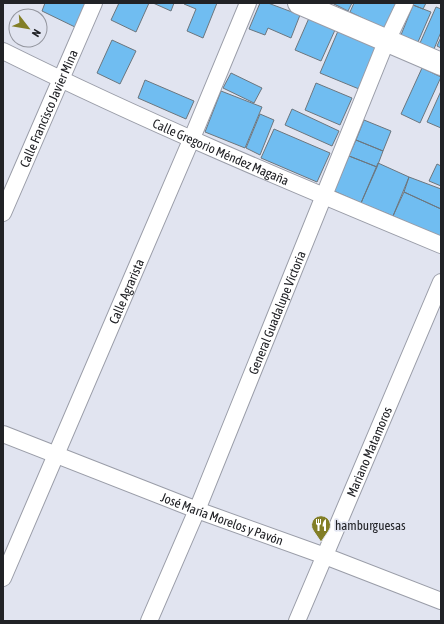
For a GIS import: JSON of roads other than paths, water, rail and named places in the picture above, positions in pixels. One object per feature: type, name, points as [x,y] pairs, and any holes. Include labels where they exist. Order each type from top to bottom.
[{"type":"main road","points":[[299,3],[441,64]]},
{"type":"street","name":"Calle Francisco Javier Mina","points":[[3,213],[94,3]]},
{"type":"street","name":"Calle Agrarista","points":[[3,578],[57,455],[248,3]]},
{"type":"street","name":"General Guadalupe Victoria","points":[[149,621],[197,510],[387,41],[405,3]]},
{"type":"street","name":"Calle Gregorio Méndez Magaña","points":[[3,51],[60,79],[192,138],[441,245]]},
{"type":"street","name":"Mariano Matamoros","points":[[297,621],[441,282]]},
{"type":"street","name":"José María Morelos y Pavón","points":[[3,434],[197,510],[325,556],[441,601]]},
{"type":"place","name":"hamburguesas","points":[[321,542]]}]
